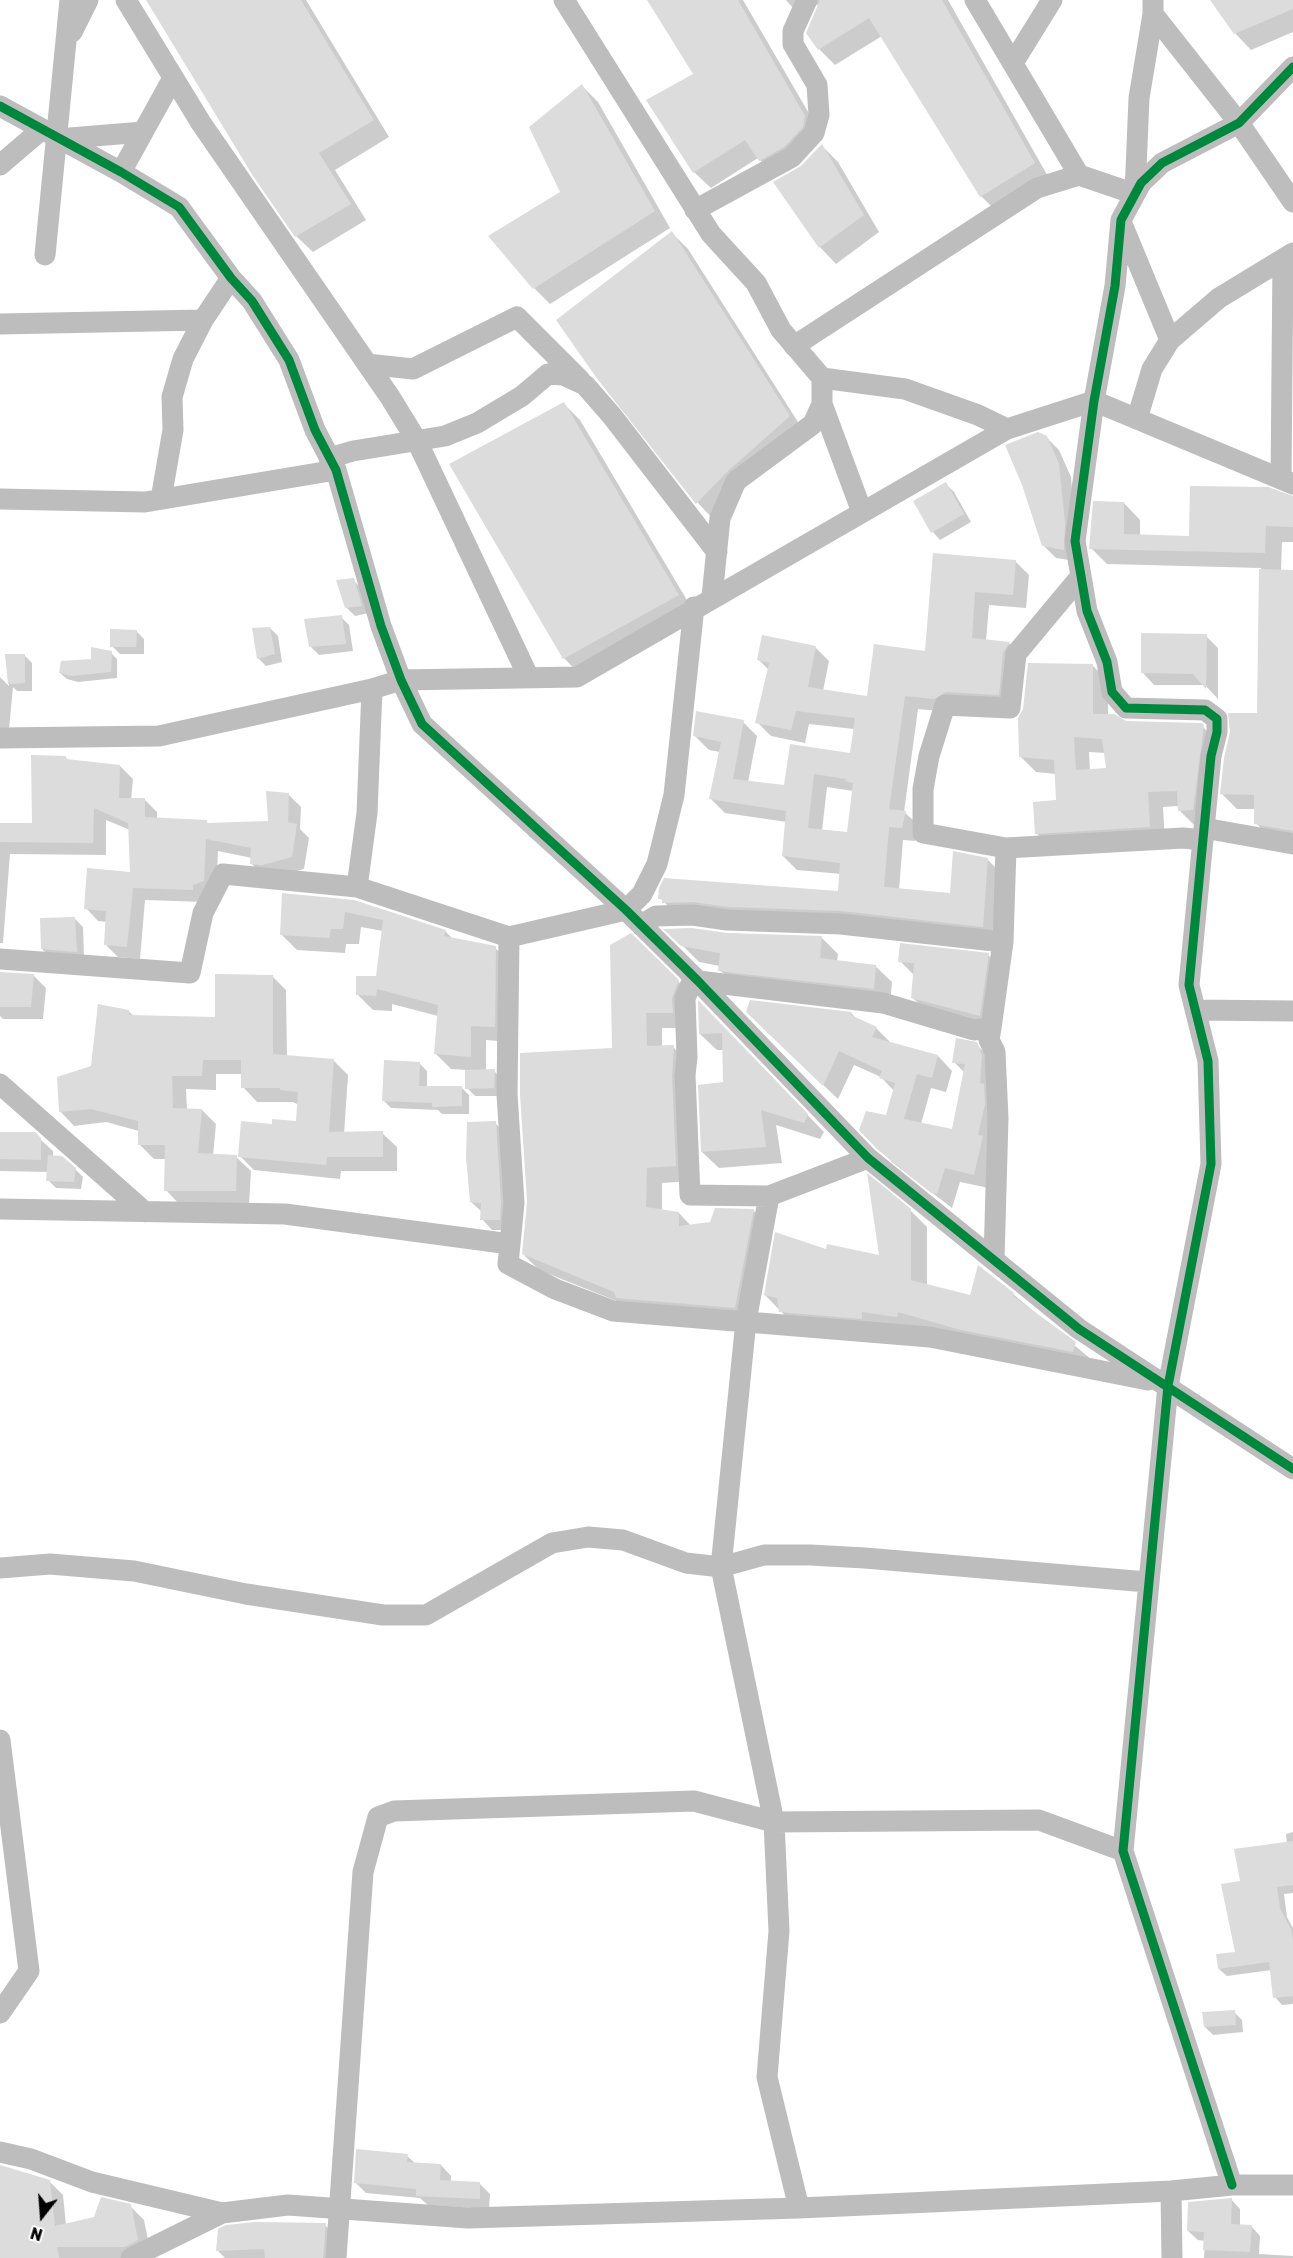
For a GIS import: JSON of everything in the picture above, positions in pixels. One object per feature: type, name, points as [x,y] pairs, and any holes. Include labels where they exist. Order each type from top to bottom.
[{"type":"street","points":[[45,255],[49,135],[66,45],[70,0]]},
{"type":"street","points":[[66,45],[88,0]]},
{"type":"street","points":[[126,0],[201,123],[367,364],[417,441],[530,678]]},
{"type":"street","points":[[564,0],[711,234],[756,283],[781,330],[822,378],[822,404],[862,512]]},
{"type":"street","points":[[695,210],[792,157],[814,133],[819,115],[817,85],[792,44],[793,31],[807,0]]},
{"type":"street","points":[[975,0],[1079,175]]},
{"type":"street","points":[[1013,63],[1052,0]]},
{"type":"street","points":[[1153,7],[1239,123],[1293,202]]},
{"type":"street","points":[[1135,194],[1139,98],[1153,7]]},
{"type":"street","points":[[1232,2185],[1123,1851],[1147,1582],[1168,1386],[1211,1164],[1208,1061],[1189,985],[1217,719],[1204,710],[1126,708],[1113,692],[1107,662],[1087,611],[1075,541],[1094,401],[1115,286],[1121,220],[1141,183],[1162,163],[1239,123],[1293,67]]},
{"type":"street","points":[[121,172],[173,78]]},
{"type":"street","points":[[0,106],[49,135],[121,172],[179,207],[231,278],[252,301],[289,360],[315,430],[332,464],[381,626],[401,680],[422,724],[626,910],[696,979],[868,1158],[1079,1329],[1293,1469]]},
{"type":"street","points":[[0,165],[49,135],[143,132]]},
{"type":"street","points":[[794,346],[1037,188],[1079,175],[1135,194]]},
{"type":"street","points":[[1121,220],[1170,340]]},
{"type":"street","points":[[1137,419],[1152,369],[1170,340],[1219,298],[1288,256]]},
{"type":"street","points":[[0,738],[159,736],[372,689],[401,680],[577,677],[703,602],[1007,429],[1094,401],[1287,482],[1288,256]]},
{"type":"street","points":[[161,499],[173,430],[172,397],[183,359],[203,320],[231,278]]},
{"type":"street","points":[[367,364],[413,369],[518,317],[585,385],[688,512],[717,552]]},
{"type":"street","points":[[0,324],[203,320]]},
{"type":"street","points":[[0,499],[145,502],[161,499],[332,464],[352,451],[445,436],[477,423],[522,396],[548,374],[563,375],[585,385]]},
{"type":"street","points":[[822,378],[905,388],[978,415],[1007,429]]},
{"type":"street","points":[[0,959],[190,973],[203,913],[223,874],[357,887],[509,938],[626,910],[642,894],[657,864],[674,795],[703,602],[717,552],[720,518],[736,481],[813,423],[822,404]]},
{"type":"street","points":[[1081,576],[1016,654],[1010,708],[945,705],[929,756],[923,789],[923,833],[1006,848],[1183,838],[1204,834],[1293,844]]},
{"type":"street","points":[[357,887],[367,813],[372,689]]},
{"type":"street","points":[[994,1260],[998,1118],[995,1052],[989,1040],[1003,942],[1006,848]]},
{"type":"street","points":[[641,925],[656,916],[693,915],[727,920],[841,924],[1003,942]]},
{"type":"street","points":[[509,938],[507,1094],[514,1203],[508,1264],[555,1289],[613,1311],[930,1337],[1136,1377],[1168,1386]]},
{"type":"street","points":[[696,979],[883,1003],[974,1029],[991,1028]]},
{"type":"street","points":[[696,979],[685,998],[687,1058],[685,1075],[690,1195],[769,1196],[868,1158]]},
{"type":"street","points":[[1195,1010],[1293,1011]]},
{"type":"street","points":[[0,1084],[145,1212]]},
{"type":"street","points":[[769,1196],[746,1321],[721,1568],[774,1822],[779,1931],[767,2077],[799,2208]]},
{"type":"street","points":[[0,1209],[285,1214],[510,1244]]},
{"type":"street","points":[[0,1568],[50,1564],[134,1571],[246,1594],[372,1613],[426,1615],[552,1543],[588,1537],[623,1540],[686,1563],[721,1568],[764,1555],[810,1556],[866,1558],[1147,1582]]},
{"type":"street","points":[[0,1740],[29,1971],[0,2013]]},
{"type":"street","points":[[336,2258],[363,1872],[378,1817],[394,1810],[694,1801],[774,1822],[1040,1820],[1123,1851]]},
{"type":"street","points":[[0,2152],[31,2159],[92,2182],[222,2213]]},
{"type":"street","points":[[131,2258],[222,2213],[288,2205],[468,2218],[799,2208],[1171,2191],[1232,2185],[1293,2185]]},
{"type":"street","points":[[1171,2191],[1172,2258]]},
{"type":"building","points":[[146,0],[301,0],[374,120],[319,153],[351,204],[295,237],[253,176]]},
{"type":"building","points":[[647,0],[738,0],[805,116],[803,127],[784,147],[759,161],[745,140],[693,173],[646,100],[693,74]]},
{"type":"building","points":[[820,0],[942,0],[1035,163],[980,197],[869,18],[818,50],[806,33]]},
{"type":"building","points":[[1210,0],[1293,0],[1293,9],[1234,34]]},
{"type":"building","points":[[582,84],[655,211],[533,289],[488,236],[560,192],[529,127]]},
{"type":"building","points":[[822,144],[864,215],[819,248],[773,182],[801,166]]},
{"type":"building","points":[[672,231],[790,416],[728,471],[696,504],[598,380],[556,320]]},
{"type":"building","points":[[564,402],[679,595],[563,659],[449,464]]},
{"type":"building","points":[[1038,432],[1047,436],[1059,464],[1065,523],[1064,550],[1042,546],[1022,485],[1005,445]]},
{"type":"building","points":[[946,482],[964,514],[931,533],[913,501]]},
{"type":"building","points":[[1190,486],[1268,487],[1293,496],[1293,527],[1266,526],[1265,553],[1089,549],[1093,501],[1124,502],[1124,534],[1189,536]]},
{"type":"building","points":[[933,553],[1016,560],[1013,595],[975,592],[972,638],[1010,642],[1003,653],[999,695],[946,692],[934,699],[905,696],[889,809],[906,811],[902,828],[889,827],[884,887],[950,893],[953,851],[988,858],[983,927],[842,911],[728,907],[693,902],[662,903],[662,899],[658,899],[659,888],[664,878],[838,891],[840,863],[782,856],[786,811],[709,799],[721,742],[693,736],[696,711],[744,720],[733,779],[784,785],[790,744],[850,753],[855,718],[796,711],[791,730],[755,723],[769,663],[757,660],[762,635],[816,646],[808,687],[867,696],[874,644],[925,651]],"holes":[[[814,774],[846,779],[845,781],[853,783],[847,832],[808,828]]]},
{"type":"building","points":[[1259,569],[1293,570],[1293,831],[1254,824],[1254,795],[1220,794],[1230,732],[1228,713],[1257,713]]},
{"type":"building","points":[[354,578],[362,606],[345,608],[336,580]]},
{"type":"building","points":[[342,615],[346,644],[309,647],[304,619]]},
{"type":"building","points":[[270,627],[275,654],[257,659],[252,628]]},
{"type":"building","points":[[110,629],[137,630],[136,647],[110,647]]},
{"type":"building","points":[[1141,633],[1207,634],[1206,689],[1193,674],[1141,673]]},
{"type":"building","points":[[91,647],[112,651],[111,672],[71,676],[59,673],[61,661],[91,659]]},
{"type":"building","points":[[5,654],[25,654],[25,683],[8,684]]},
{"type":"building","points":[[1028,663],[1093,664],[1093,714],[1114,714],[1126,721],[1201,723],[1204,725],[1193,810],[1178,811],[1177,791],[1148,792],[1150,827],[1035,834],[1033,802],[1056,800],[1054,760],[1019,757],[1018,718],[1023,709]],"holes":[[[1074,737],[1102,739],[1106,768],[1076,770]]]},
{"type":"building","points":[[31,755],[66,756],[66,759],[120,765],[119,798],[145,798],[145,817],[207,820],[207,823],[268,821],[266,791],[289,793],[288,822],[297,824],[292,857],[262,865],[250,864],[251,848],[206,839],[204,881],[193,885],[193,890],[133,888],[127,947],[104,945],[106,911],[84,909],[87,868],[130,872],[128,823],[94,808],[93,843],[0,842],[0,823],[32,823]]},
{"type":"building","points":[[282,893],[354,900],[446,930],[444,936],[496,946],[495,1027],[471,1026],[471,1057],[434,1054],[438,1005],[377,989],[376,996],[356,995],[356,976],[376,976],[383,920],[345,912],[343,929],[331,929],[329,938],[280,935]]},
{"type":"building","points":[[75,917],[77,952],[41,949],[40,918]]},
{"type":"building","points":[[692,928],[727,933],[822,936],[820,958],[876,965],[874,989],[718,971],[720,953],[681,946],[663,929]]},
{"type":"building","points":[[631,933],[679,980],[672,998],[673,1013],[646,1013],[647,1046],[674,1045],[672,1076],[676,1166],[647,1168],[646,1207],[679,1212],[679,1226],[710,1222],[715,1208],[754,1209],[735,1308],[616,1298],[614,1292],[522,1254],[527,1202],[520,1094],[520,1053],[612,1048],[610,945]]},
{"type":"building","points":[[900,943],[989,953],[980,1016],[911,998],[914,963],[898,962]]},
{"type":"building","points":[[0,972],[34,974],[31,1007],[0,1007]]},
{"type":"building","points":[[215,974],[273,975],[273,1054],[334,1059],[329,1132],[383,1131],[383,1157],[327,1157],[326,1165],[238,1157],[241,1121],[272,1124],[272,1119],[296,1121],[298,1092],[280,1090],[280,1088],[241,1088],[241,1060],[203,1060],[202,1076],[172,1076],[173,1108],[202,1109],[198,1153],[237,1155],[236,1191],[164,1191],[165,1145],[138,1145],[138,1121],[91,1109],[59,1112],[57,1077],[91,1066],[98,1004],[129,1010],[129,1015],[215,1017]]},
{"type":"building","points":[[698,1000],[808,1114],[804,1123],[761,1110],[766,1147],[701,1152],[698,1085],[723,1082],[722,1033],[699,1034]]},
{"type":"building","points":[[750,1000],[852,1012],[851,1015],[877,1027],[872,1037],[938,1055],[932,1078],[917,1074],[904,1119],[952,1129],[965,1064],[952,1063],[956,1038],[977,1042],[982,1055],[980,1083],[984,1084],[985,1104],[978,1135],[983,1136],[974,1175],[945,1168],[937,1194],[931,1193],[877,1149],[859,1130],[866,1111],[886,1115],[895,1083],[879,1078],[882,1071],[839,1051],[823,1086],[746,1012]]},
{"type":"building","points":[[384,1060],[420,1062],[419,1086],[462,1086],[462,1106],[432,1107],[432,1103],[382,1101]]},
{"type":"building","points":[[495,1069],[494,1088],[465,1089],[465,1070]]},
{"type":"building","points":[[496,1121],[500,1220],[480,1220],[481,1203],[470,1202],[466,1157],[467,1122]]},
{"type":"building","points":[[0,1132],[35,1132],[41,1138],[41,1160],[0,1159]]},
{"type":"building","points":[[48,1155],[62,1156],[76,1168],[74,1182],[46,1181]]},
{"type":"building","points":[[867,1173],[911,1209],[911,1280],[970,1295],[978,1265],[1014,1293],[1013,1296],[1076,1342],[1073,1352],[961,1330],[898,1312],[897,1317],[862,1312],[862,1319],[779,1312],[777,1298],[764,1295],[775,1232],[826,1249],[827,1244],[879,1255]]},
{"type":"building","points":[[1293,1841],[1293,1885],[1277,1887],[1280,1908],[1291,1929],[1293,1941],[1293,1996],[1273,1998],[1269,1962],[1218,1969],[1216,1954],[1235,1952],[1221,1884],[1240,1881],[1234,1849]]},
{"type":"building","points":[[1235,2010],[1236,2025],[1204,2027],[1202,2012]]},
{"type":"building","points":[[356,2149],[408,2154],[407,2162],[441,2164],[440,2180],[480,2182],[480,2199],[416,2196],[416,2189],[354,2183]]},
{"type":"building","points":[[0,2165],[50,2180],[55,2226],[94,2217],[101,2197],[131,2204],[138,2240],[125,2247],[57,2247],[59,2258],[0,2258]]},
{"type":"building","points":[[1232,2198],[1231,2224],[1252,2225],[1250,2252],[1203,2250],[1204,2232],[1187,2231],[1188,2202]]},
{"type":"building","points":[[255,2222],[326,2223],[323,2258],[265,2258],[264,2249],[216,2251],[218,2229],[226,2225]]},
{"type":"cycle path","points":[[1232,2185],[1123,1851],[1168,1386],[1211,1164],[1208,1061],[1189,985],[1211,756],[1217,732],[1217,719],[1205,710],[1126,708],[1112,692],[1107,662],[1087,611],[1075,541],[1094,401],[1115,286],[1121,220],[1141,183],[1162,163],[1239,123],[1293,67]]},
{"type":"cycle path","points":[[0,106],[121,172],[179,207],[231,278],[252,301],[289,360],[315,430],[336,470],[381,626],[401,680],[422,724],[626,910],[698,981],[868,1158],[1079,1329],[1293,1469]]}]
